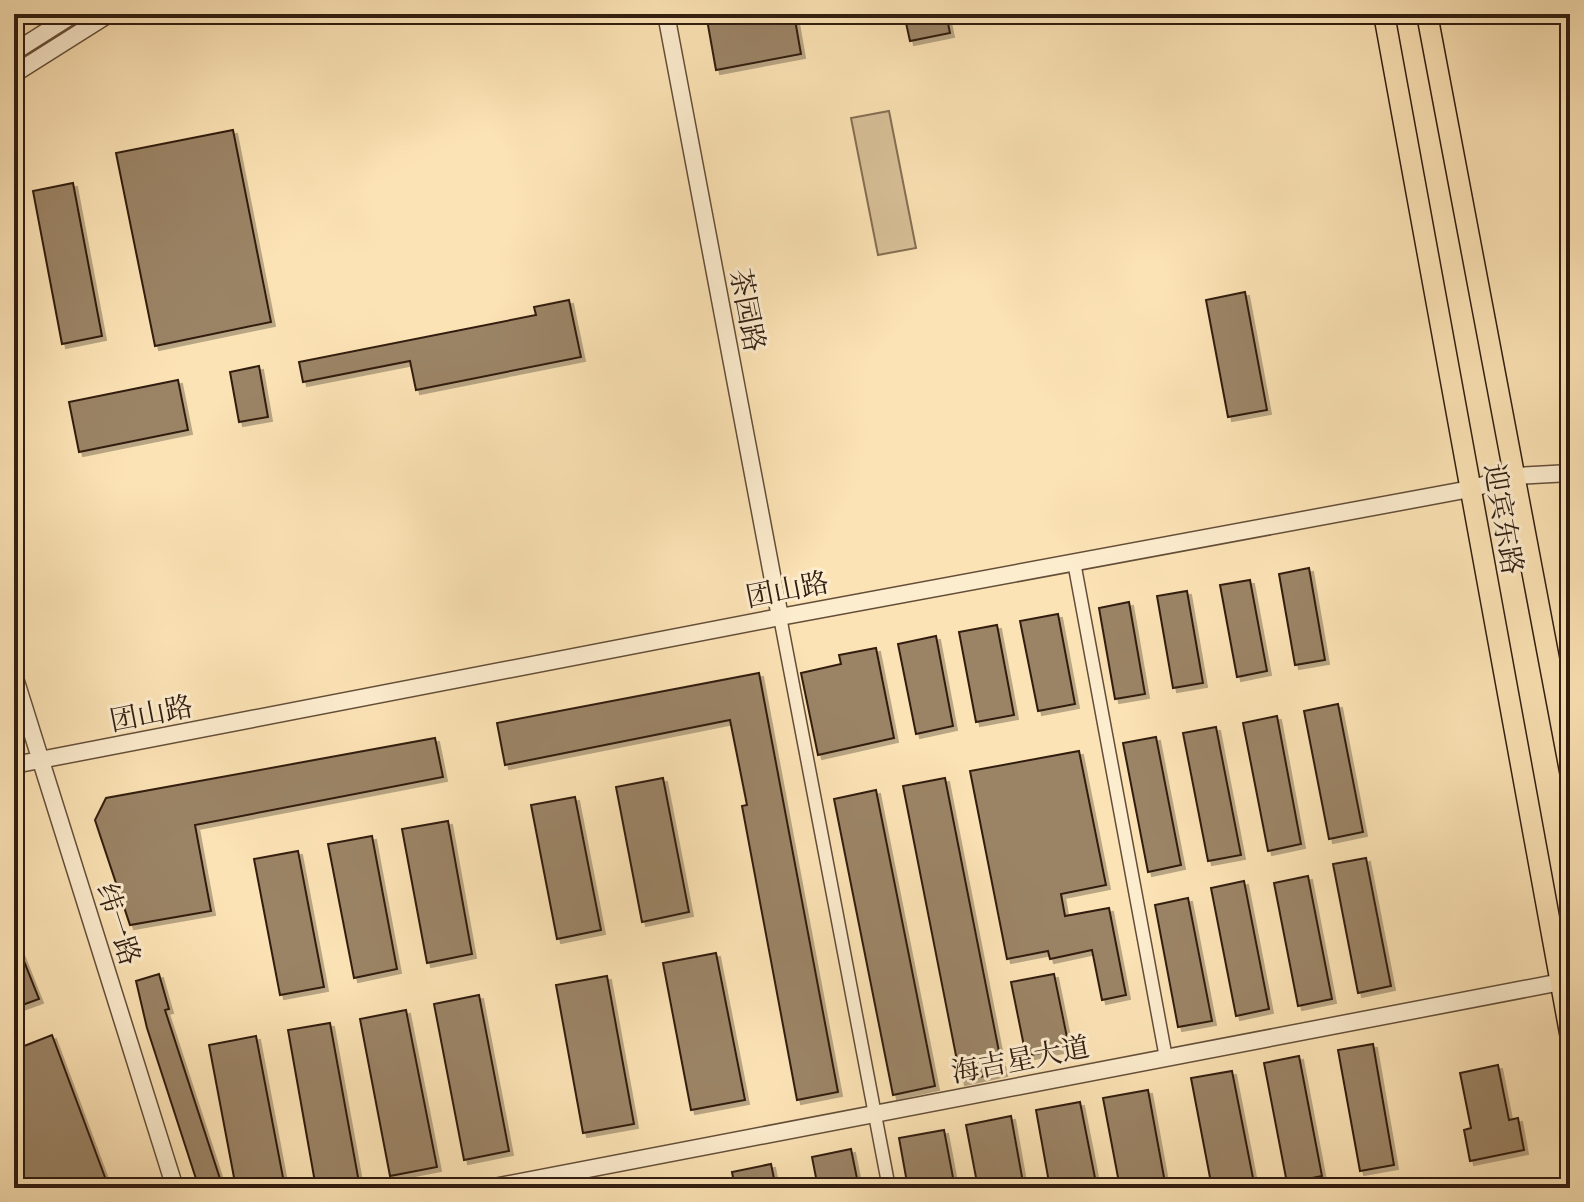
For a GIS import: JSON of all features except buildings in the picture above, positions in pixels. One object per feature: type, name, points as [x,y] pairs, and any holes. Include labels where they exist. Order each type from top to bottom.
[{"type":"highway","name":"迎宾东路","points":[[1384,14],[1570,1033]]},
{"type":"highway","name":"迎宾东路","points":[[1427,14],[1570,771]]},
{"type":"street","points":[[14,52],[74,14]]},
{"type":"street","points":[[14,74],[109,14]]},
{"type":"street","name":"茶园路","points":[[666,14],[780,617]]},
{"type":"street","name":"团山路","points":[[14,765],[780,617],[1470,489],[1515,476],[1570,473]]},
{"type":"street","points":[[1074,562],[1166,1058]]},
{"type":"street","points":[[780,617],[889,1188]]},
{"type":"street","name":"纬一路","points":[[14,675],[175,1188]]},
{"type":"street","name":"海吉星大道","points":[[489,1188],[552,1182],[875,1114],[1561,982]]},
{"type":"shaded area","points":[[889,111],[916,248],[878,255],[851,118]]}]
